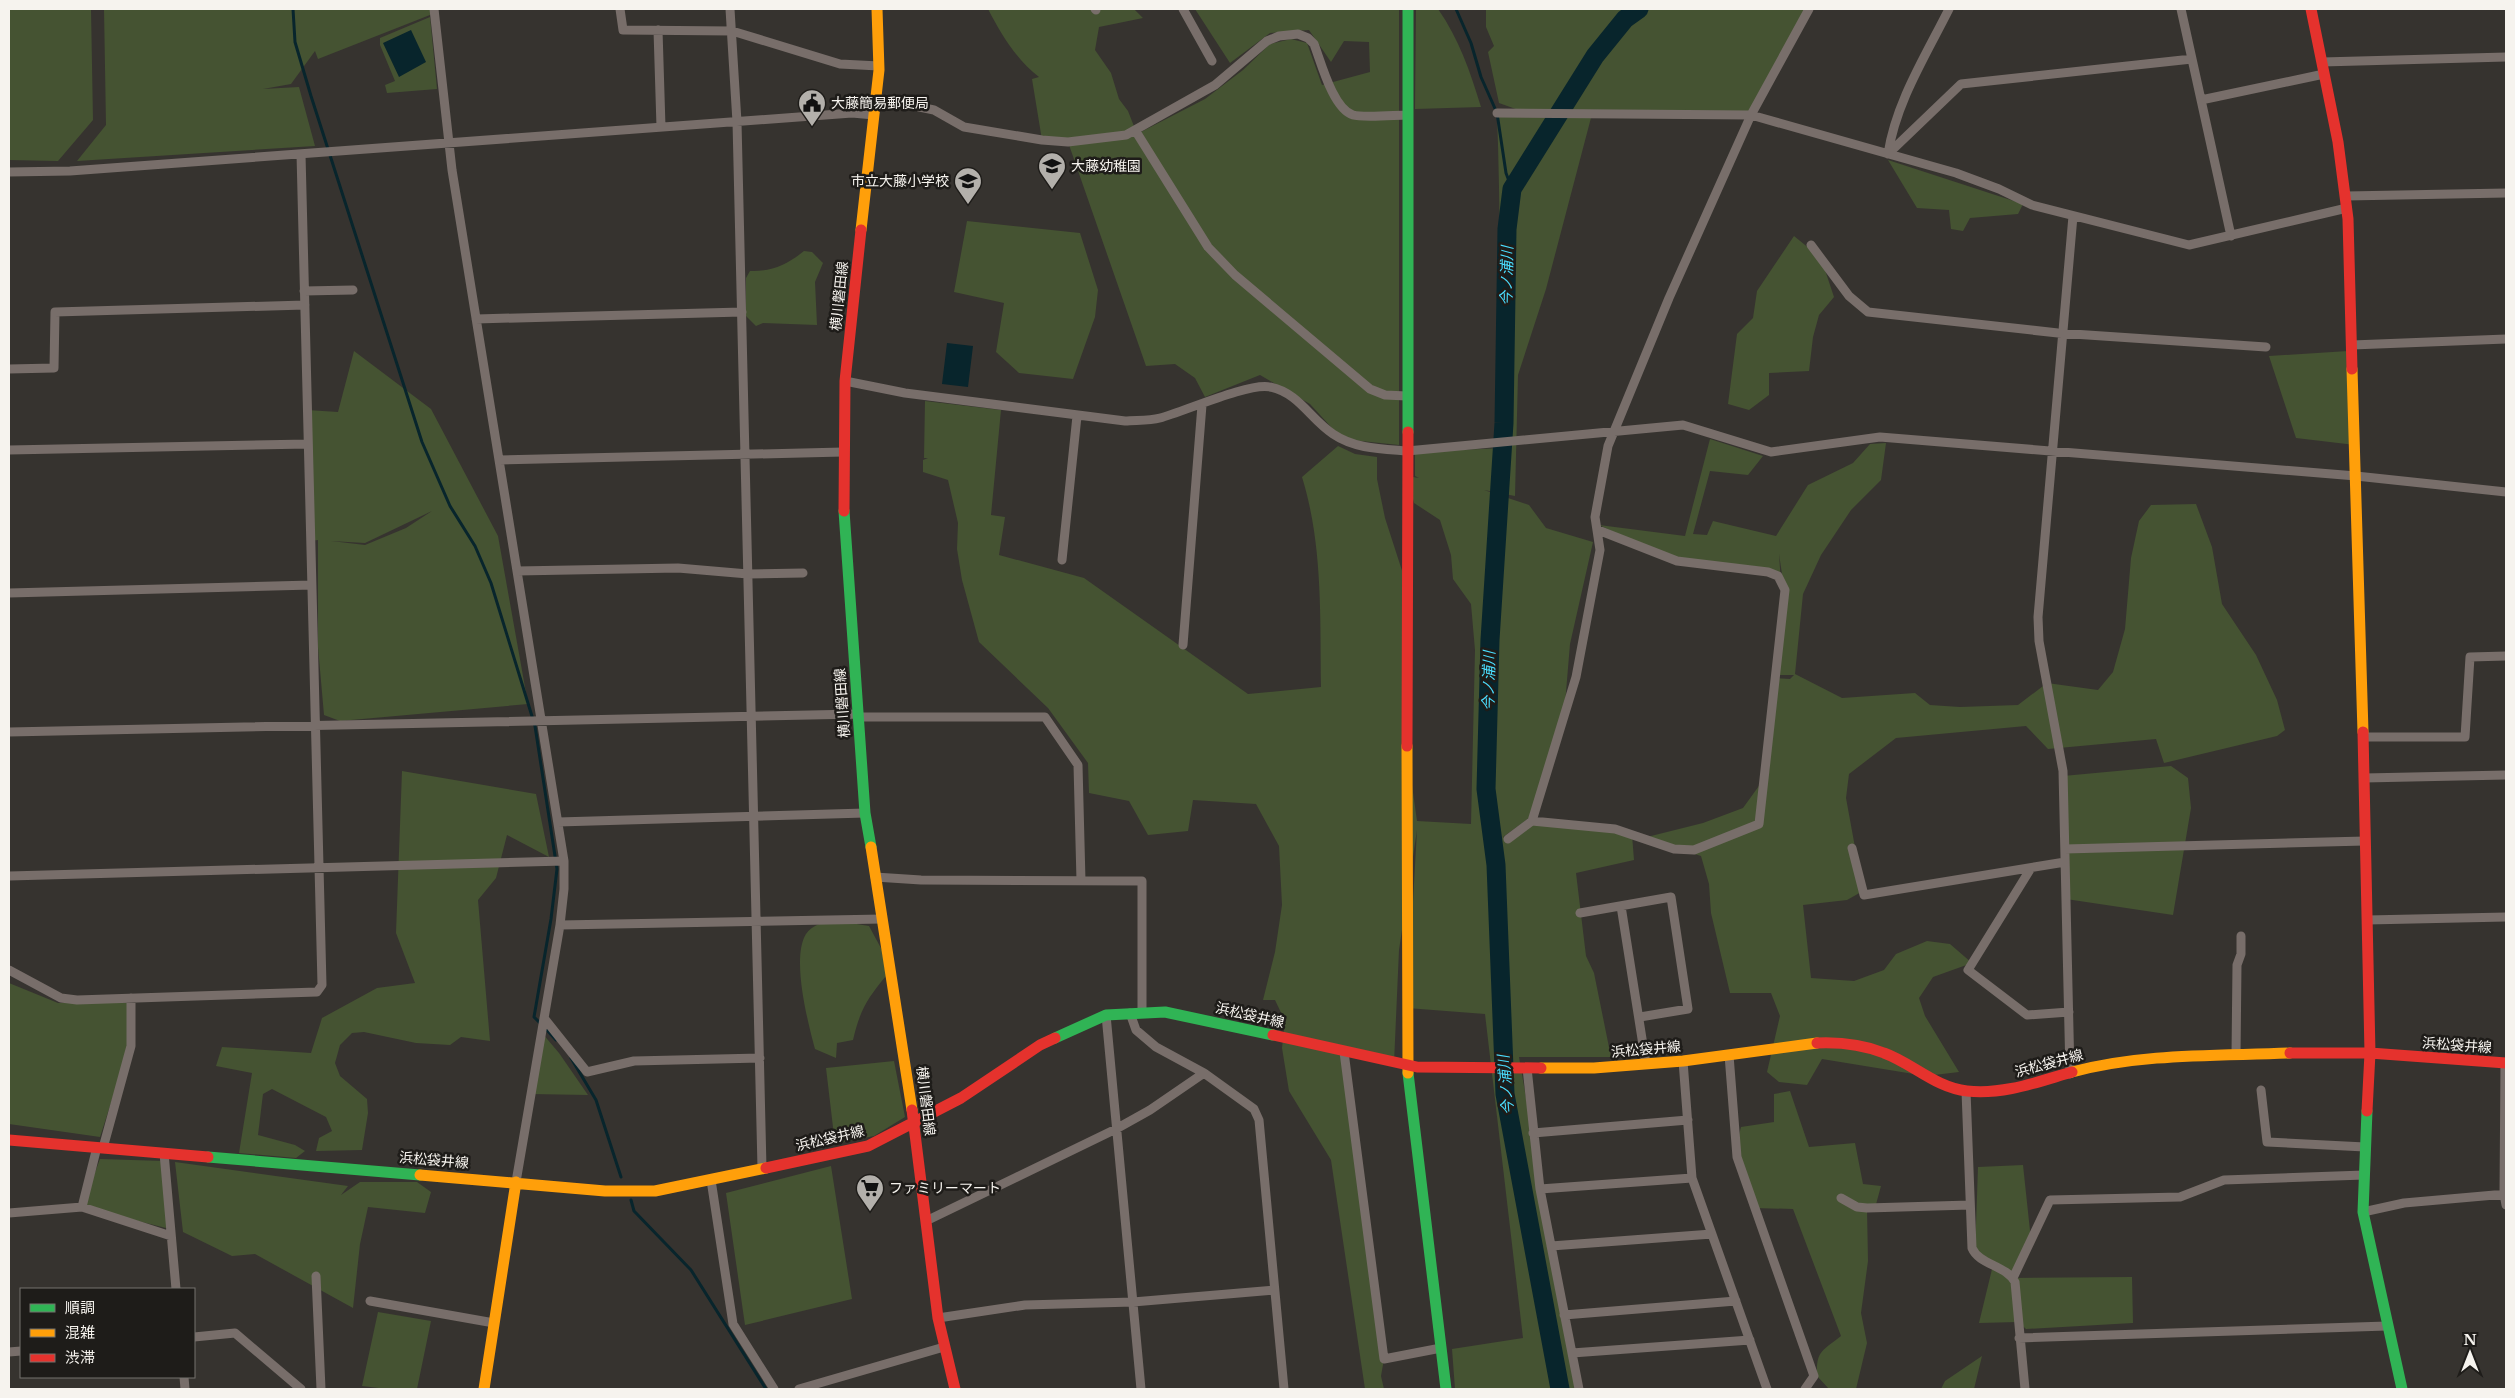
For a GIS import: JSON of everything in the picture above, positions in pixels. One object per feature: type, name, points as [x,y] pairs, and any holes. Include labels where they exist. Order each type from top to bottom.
[{"type":"main road","name":"横川磐田線","points":[[877,9],[879,66],[845,381],[842,496],[865,813],[914,1124],[938,1318],[955,1389]]},
{"type":"main road","points":[[1408,9],[1407,1065],[1446,1389]]},
{"type":"main road","points":[[2311,9],[2347,208],[2356,476],[2370,1053],[2363,1212],[2402,1389]]},
{"type":"main road","name":"浜松袋井線","points":[[9,1140],[605,1191],[655,1191],[868,1146],[914,1124],[961,1098],[1040,1045],[1106,1015],[1142,1012],[1168,1013],[1197,1018],[1407,1065],[1493,1068],[1594,1068],[1683,1061],[1802,1044],[1845,1042],[1885,1053],[1926,1076],[1966,1091],[2000,1092],[2116,1062],[2236,1055],[2314,1052],[2370,1053],[2506,1063]]},
{"type":"main road","points":[[484,1389],[516,1182]]},
{"type":"street","points":[[434,9],[448,143],[564,861],[564,889],[560,925],[516,1182]]},
{"type":"street","points":[[620,9],[623,30],[732,31],[840,64],[879,66]]},
{"type":"street","points":[[730,9],[737,122],[762,1168]]},
{"type":"street","points":[[1183,9],[1212,61]]},
{"type":"street","points":[[1508,839],[1532,821],[1576,677],[1600,550],[1595,517],[1608,446],[1613,432],[1669,298],[1751,115],[1809,9]]},
{"type":"street","points":[[1888,154],[1892,132],[1902,104],[1949,9]]},
{"type":"street","points":[[2181,9],[2231,236]]},
{"type":"street","points":[[658,30],[662,127]]},
{"type":"street","points":[[876,98],[934,110],[964,127],[1042,140],[1086,140],[1126,135],[1215,85],[1267,41],[1279,36],[1298,34],[1308,38],[1314,44],[1336,100],[1344,109],[1354,116],[1408,116]]},
{"type":"street","points":[[2201,100],[2323,68],[2506,57]]},
{"type":"street","points":[[1888,154],[1961,84],[2192,59]]},
{"type":"street","points":[[9,172],[70,171],[852,113],[874,116]]},
{"type":"street","points":[[1497,113],[1751,115],[1956,173],[2032,204],[2189,245],[2347,208]]},
{"type":"street","points":[[1135,130],[1208,247],[1235,275],[1370,389],[1385,395],[1407,396]]},
{"type":"street","points":[[9,970],[61,998],[77,1000],[317,992],[322,985],[301,154]]},
{"type":"street","points":[[2346,196],[2506,193]]},
{"type":"street","points":[[2070,1074],[2063,771],[2039,641],[2038,617],[2073,216]]},
{"type":"street","points":[[1811,245],[1849,296],[1868,312],[2063,333],[2266,347]]},
{"type":"street","points":[[304,291],[353,290]]},
{"type":"street","points":[[9,369],[54,368],[55,312],[305,305]]},
{"type":"street","points":[[476,319],[742,312]]},
{"type":"street","points":[[2352,345],[2506,339]]},
{"type":"street","points":[[845,381],[905,393],[1125,421],[1153,419],[1249,389],[1268,386],[1287,392],[1334,435],[1353,444],[1371,448],[1407,450],[1684,425],[1771,452],[1880,437],[2356,476],[2506,492]]},
{"type":"street","points":[[1183,646],[1202,405]]},
{"type":"street","points":[[1062,560],[1077,416]]},
{"type":"street","points":[[9,450],[308,444]]},
{"type":"street","points":[[499,460],[842,452]]},
{"type":"street","points":[[1532,821],[1615,829],[1674,849],[1694,850],[1759,824],[1786,590],[1778,576],[1768,572],[1677,561],[1598,530]]},
{"type":"street","points":[[516,571],[678,568],[748,574],[802,573]]},
{"type":"street","points":[[9,593],[312,584]]},
{"type":"street","points":[[2363,737],[2465,737],[2470,658],[2506,656]]},
{"type":"street","points":[[9,732],[752,715],[1045,717],[1078,765],[1081,880]]},
{"type":"street","points":[[2364,778],[2506,775]]},
{"type":"street","points":[[558,822],[865,813]]},
{"type":"street","points":[[2065,849],[2365,841]]},
{"type":"street","points":[[1852,848],[1864,894],[2065,862]]},
{"type":"street","points":[[9,876],[564,861]]},
{"type":"street","points":[[2031,868],[1968,970],[2027,1015],[2069,1012]]},
{"type":"street","points":[[875,876],[921,880],[1142,881],[1142,1012]]},
{"type":"street","points":[[1580,913],[1671,897],[1688,1009],[1640,1017]]},
{"type":"street","points":[[1621,906],[1646,1064]]},
{"type":"street","points":[[2367,920],[2506,917]]},
{"type":"street","points":[[560,925],[882,919]]},
{"type":"street","points":[[2236,1055],[2237,965],[2240,954],[2240,936]]},
{"type":"street","points":[[82,1207],[131,1046],[131,998]]},
{"type":"street","points":[[1130,1013],[1136,1030],[1156,1048],[1204,1073],[1254,1110],[1259,1120],[1284,1389]]},
{"type":"street","points":[[1106,1015],[1141,1389]]},
{"type":"street","points":[[544,1018],[587,1072],[634,1061],[760,1058]]},
{"type":"street","points":[[1344,1052],[1384,1358],[1441,1348]]},
{"type":"street","points":[[1730,1055],[1737,1157],[1814,1376],[1805,1389]]},
{"type":"street","points":[[1683,1061],[1692,1178],[1767,1389]]},
{"type":"street","points":[[2506,1063],[2506,1205]]},
{"type":"street","points":[[1528,1068],[1540,1189],[1579,1389]]},
{"type":"street","points":[[926,1221],[1116,1129],[1150,1110],[1204,1073]]},
{"type":"street","points":[[2261,1090],[2267,1142],[2365,1148]]},
{"type":"street","points":[[1966,1091],[1972,1248],[1975,1254],[2011,1274],[2013,1278],[2026,1389]]},
{"type":"street","points":[[1533,1132],[1688,1120]]},
{"type":"street","points":[[164,1153],[176,1288]]},
{"type":"street","points":[[2013,1278],[2050,1200],[2180,1197],[2224,1180],[2364,1174]]},
{"type":"street","points":[[1540,1189],[1692,1178]]},
{"type":"street","points":[[711,1180],[732,1324],[774,1389]]},
{"type":"street","points":[[2363,1212],[2404,1202],[2505,1194]]},
{"type":"street","points":[[1841,1198],[1857,1207],[1867,1208],[1970,1205]]},
{"type":"street","points":[[9,1213],[82,1207],[171,1236]]},
{"type":"street","points":[[1551,1246],[1712,1234]]},
{"type":"street","points":[[316,1276],[321,1389]]},
{"type":"street","points":[[938,1318],[1025,1305],[1133,1302],[1274,1290]]},
{"type":"street","points":[[370,1301],[494,1323]]},
{"type":"street","points":[[1564,1315],[1736,1301]]},
{"type":"street","points":[[2019,1338],[2387,1326]]},
{"type":"street","points":[[195,1337],[235,1333],[301,1389]]},
{"type":"street","points":[[1572,1353],[1750,1340]]},
{"type":"street","points":[[799,1389],[944,1348]]},
{"type":"green space","points":[[9,9],[91,9],[93,120],[58,161],[9,160]]},
{"type":"green space","points":[[104,9],[434,9],[435,13],[318,59],[315,51],[291,84],[263,89],[299,87],[315,146],[77,161],[106,125]]},
{"type":"green space","points":[[988,9],[1134,9],[1143,18],[1099,27],[1095,50],[1111,73],[1119,99],[1128,111],[1137,134],[1205,99],[1243,70],[1270,44],[1291,39],[1307,43],[1322,85],[1370,72],[1369,42],[1344,41],[1331,62],[1309,30],[1270,33],[1230,63],[1195,9],[1399,9],[1399,445],[1342,439],[1310,404],[1260,375],[1205,397],[1195,378],[1175,364],[1146,366],[1068,142],[1042,140],[1032,79],[1039,77],[1010,46]]},
{"type":"green space","points":[[1416,9],[1438,9],[1452,32],[1463,56],[1481,107],[1415,109]]},
{"type":"green space","points":[[1486,9],[1809,9],[1751,115],[1592,114],[1546,289],[1518,375],[1515,496],[1484,490],[1529,505],[1546,528],[1593,542],[1570,644],[1564,716],[1533,815],[1503,837],[1508,839],[1532,821],[1632,835],[1634,860],[1576,873],[1586,956],[1594,973],[1611,1057],[1519,1057],[1576,1389],[1455,1389],[1452,1349],[1523,1338],[1485,1014],[1407,1008],[1417,830],[1399,950],[1394,1063],[1344,1052],[1384,1359],[1381,1376],[1384,1389],[1365,1389],[1331,1160],[1289,1091],[1282,1048],[1285,1021],[1275,1000],[1263,1000],[1275,952],[1282,905],[1279,846],[1256,804],[1193,800],[1188,831],[1148,835],[1129,801],[1089,793],[1088,763],[1048,708],[979,642],[962,580],[957,549],[958,523],[948,480],[923,472],[923,460],[928,458],[924,458],[925,401],[1001,410],[991,515],[1005,517],[999,555],[1084,578],[1248,694],[1321,687],[1317,555],[1309,503],[1302,477],[1338,446],[1355,454],[1377,457],[1377,479],[1385,518],[1407,586],[1407,749],[1417,821],[1471,824],[1475,650],[1471,604],[1453,579],[1451,555],[1440,520],[1414,503],[1407,476],[1419,478],[1415,476],[1415,452],[1503,448],[1497,113],[1527,113],[1499,103],[1488,52],[1494,46],[1486,27]]},
{"type":"green space","points":[[430,17],[437,89],[387,93],[385,85],[395,81],[380,45],[380,38]]},
{"type":"green space","points":[[1888,160],[2023,204],[2018,214],[1970,218],[1963,231],[1951,229],[1949,210],[1917,208]]},
{"type":"green space","points":[[967,221],[1080,233],[1098,290],[1095,317],[1073,379],[1019,373],[996,352],[1004,303],[954,292]]},
{"type":"green space","points":[[1794,236],[1821,258],[1834,297],[1819,315],[1813,337],[1809,371],[1769,373],[1769,395],[1749,410],[1728,404],[1737,334],[1753,318],[1757,291]]},
{"type":"green space","points":[[804,251],[812,252],[823,263],[815,282],[817,325],[763,323],[756,326],[746,316],[746,278],[750,271],[773,269],[792,260]]},
{"type":"green space","points":[[354,351],[431,409],[498,536],[528,704],[340,721],[324,715],[318,647],[318,540],[311,541],[307,410],[338,412]],"holes":[[[432,511],[406,528],[365,545],[331,541],[365,543]]]},
{"type":"green space","points":[[2348,351],[2355,445],[2296,438],[2269,356]]},
{"type":"green space","points":[[1710,439],[1763,456],[1748,475],[1710,471],[1693,534],[1707,535],[1713,521],[1776,536],[1808,485],[1853,463],[1870,444],[1886,443],[1881,480],[1851,510],[1821,555],[1803,594],[1795,674],[1842,698],[1915,693],[1930,705],[1960,707],[2018,705],[2047,683],[2098,690],[2113,672],[2125,629],[2131,558],[2139,521],[2151,505],[2196,504],[2212,547],[2222,604],[2256,655],[2277,700],[2285,730],[2277,736],[2164,763],[2156,739],[2048,749],[2026,726],[1896,738],[1849,774],[1846,798],[1863,891],[1847,900],[1803,905],[1811,978],[1854,981],[1884,970],[1896,954],[1927,941],[1950,944],[1972,963],[1933,977],[1919,998],[1925,1016],[1959,1072],[1926,1076],[1822,1059],[1807,1085],[1779,1082],[1767,1072],[1780,1016],[1771,993],[1730,993],[1711,913],[1709,884],[1701,856],[1643,838],[1703,823],[1743,808],[1769,772],[1776,678],[1790,679],[1794,675],[1776,675],[1785,594],[1779,554],[1781,583],[1778,576],[1672,559],[1599,525],[1685,536]]},
{"type":"green space","points":[[2171,766],[2188,778],[2191,808],[2173,915],[2066,899],[2063,776]]},
{"type":"green space","points":[[402,771],[536,794],[549,857],[507,835],[496,878],[478,900],[490,1041],[461,1037],[450,1045],[416,1043],[364,1032],[352,1033],[340,1045],[335,1063],[340,1076],[367,1099],[368,1113],[362,1150],[316,1151],[319,1138],[332,1131],[326,1117],[272,1089],[263,1094],[258,1135],[295,1145],[305,1151],[296,1158],[239,1153],[252,1073],[216,1066],[222,1047],[311,1053],[322,1018],[377,988],[415,983],[396,933]]},
{"type":"green space","points":[[832,920],[869,926],[882,950],[886,976],[865,1005],[853,1040],[837,1043],[836,1058],[815,1049],[805,1008],[800,974],[800,958],[806,934],[814,926]]},
{"type":"green space","points":[[9,983],[58,1003],[129,1003],[128,1050],[100,1137],[9,1124]]},
{"type":"green space","points":[[542,1033],[559,1053],[588,1095],[531,1094]]},
{"type":"green space","points":[[894,1061],[905,1117],[874,1136],[835,1144],[826,1068]]},
{"type":"green space","points":[[1790,1091],[1809,1147],[1855,1143],[1863,1184],[1881,1186],[1875,1208],[1867,1209],[1868,1261],[1861,1313],[1867,1343],[1856,1389],[1829,1389],[1817,1376],[1821,1352],[1841,1336],[1793,1209],[1754,1208],[1736,1147],[1741,1127],[1774,1122],[1774,1094]]},
{"type":"green space","points":[[100,1159],[164,1161],[170,1229],[82,1207]]},
{"type":"green space","points":[[175,1162],[348,1186],[341,1195],[360,1182],[417,1182],[431,1192],[425,1213],[368,1207],[360,1244],[353,1308],[255,1254],[232,1256],[183,1232]]},
{"type":"green space","points":[[2023,1165],[2031,1240],[2013,1278],[2132,1277],[2133,1323],[2026,1329],[2018,1322],[1979,1323],[1993,1265],[1975,1254],[1978,1167]]},
{"type":"green space","points":[[831,1166],[852,1299],[745,1325],[726,1193]]},
{"type":"green space","points":[[378,1312],[431,1321],[417,1389],[387,1389],[362,1386]]},
{"type":"green space","points":[[1982,1356],[1974,1389],[1941,1389],[1945,1381]]},
{"type":"water","points":[[411,30],[426,62],[399,77],[383,43]]},
{"type":"water","points":[[947,343],[973,346],[968,387],[942,384]]},
{"type":"waterway","points":[[293,9],[295,42],[311,96],[422,442],[450,506],[475,546],[491,583],[535,726],[557,869],[551,919],[534,1017],[541,1024]]},
{"type":"waterway","points":[[1456,9],[1471,43],[1481,77],[1497,113],[1506,173],[1512,189]]},
{"type":"waterway","name":"今ノ浦川","points":[[1560,1389],[1505,1094],[1496,865],[1486,789],[1490,640],[1504,423],[1507,229],[1512,189],[1595,56],[1625,19],[1639,9]]},
{"type":"waterway","points":[[545,1028],[556,1040]]},
{"type":"waterway","points":[[571,1058],[596,1100],[621,1177]]},
{"type":"waterway","points":[[631,1200],[634,1211],[691,1270],[766,1389]]},
{"type":"traffic: fast","points":[[1408,9],[1408,432]]},
{"type":"traffic: fast","points":[[844,511],[865,813],[871,847]]},
{"type":"traffic: fast","points":[[1055,1038],[1106,1015],[1165,1012],[1273,1035]]},
{"type":"traffic: fast","points":[[1408,1073],[1446,1389]]},
{"type":"traffic: fast","points":[[2367,1111],[2363,1212],[2402,1389]]},
{"type":"traffic: fast","points":[[208,1157],[420,1175]]},
{"type":"traffic: slow","points":[[861,230],[879,70],[877,9]]},
{"type":"traffic: slow","points":[[2352,369],[2363,732]]},
{"type":"traffic: slow","points":[[1407,746],[1408,1073]]},
{"type":"traffic: slow","points":[[871,847],[912,1110]]},
{"type":"traffic: slow","points":[[1541,1068],[1594,1068],[1683,1061],[1817,1043]]},
{"type":"traffic: slow","points":[[2072,1072],[2125,1061],[2153,1058],[2290,1053]]},
{"type":"traffic: slow","points":[[420,1175],[605,1191],[655,1191],[766,1168]]},
{"type":"traffic: slow","points":[[484,1389],[516,1182]]},
{"type":"traffic: jam","points":[[2311,9],[2338,142],[2348,219],[2352,369]]},
{"type":"traffic: jam","points":[[844,511],[845,381],[861,230]]},
{"type":"traffic: jam","points":[[1407,746],[1408,432]]},
{"type":"traffic: jam","points":[[2363,732],[2370,1053],[2367,1111]]},
{"type":"traffic: jam","points":[[1273,1035],[1417,1067],[1541,1068]]},
{"type":"traffic: jam","points":[[766,1168],[868,1146],[961,1098],[1040,1045],[1055,1038]]},
{"type":"traffic: jam","points":[[1817,1043],[1850,1044],[1875,1050],[1894,1057],[1945,1085],[1967,1091],[1980,1092],[2007,1089],[2072,1072]]},
{"type":"traffic: jam","points":[[2290,1053],[2370,1053],[2506,1063]]},
{"type":"traffic: jam","points":[[912,1110],[938,1318],[955,1389]]},
{"type":"traffic: jam","points":[[9,1140],[208,1157]]},
{"type":"place","name":"大藤簡易郵便局","points":[[812,127]]},
{"type":"place","name":"大藤幼稚園","points":[[1052,190]]},
{"type":"place","name":"市立大藤小学校","points":[[968,205]]},
{"type":"place","name":"ファミリーマート","points":[[870,1212]]}]
